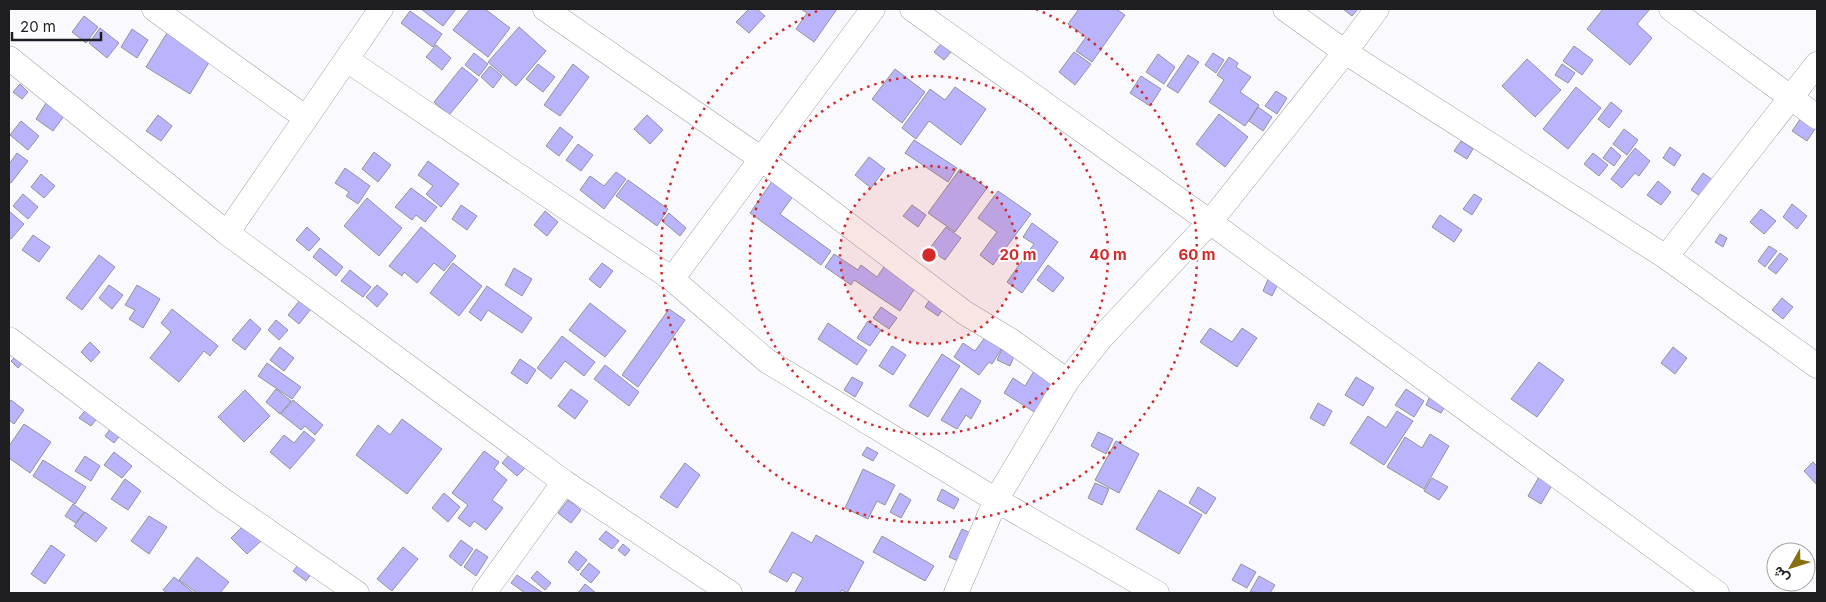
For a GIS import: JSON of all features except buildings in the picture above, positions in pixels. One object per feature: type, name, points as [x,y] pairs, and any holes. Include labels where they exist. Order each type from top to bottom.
[{"type":"street","points":[[154,9],[306,118]]},
{"type":"street","points":[[227,233],[382,9]]},
{"type":"street","points":[[545,9],[760,158],[965,314],[1010,340],[1067,381]]},
{"type":"street","points":[[672,279],[760,158],[873,9]]},
{"type":"street","points":[[912,9],[1210,222],[1717,593]]},
{"type":"street","points":[[1286,9],[1345,52],[1666,257],[1817,366]]},
{"type":"street","points":[[956,593],[996,500],[1067,381],[1101,338],[1210,222],[1377,9]]},
{"type":"street","points":[[1671,9],[1817,117]]},
{"type":"street","points":[[9,58],[227,233],[564,482],[730,593]]},
{"type":"street","points":[[347,60],[672,279],[767,361],[996,500],[1157,593]]},
{"type":"street","points":[[1666,257],[1817,64]]},
{"type":"street","points":[[9,339],[220,498],[357,593]]},
{"type":"street","points":[[484,593],[564,482]]}]
